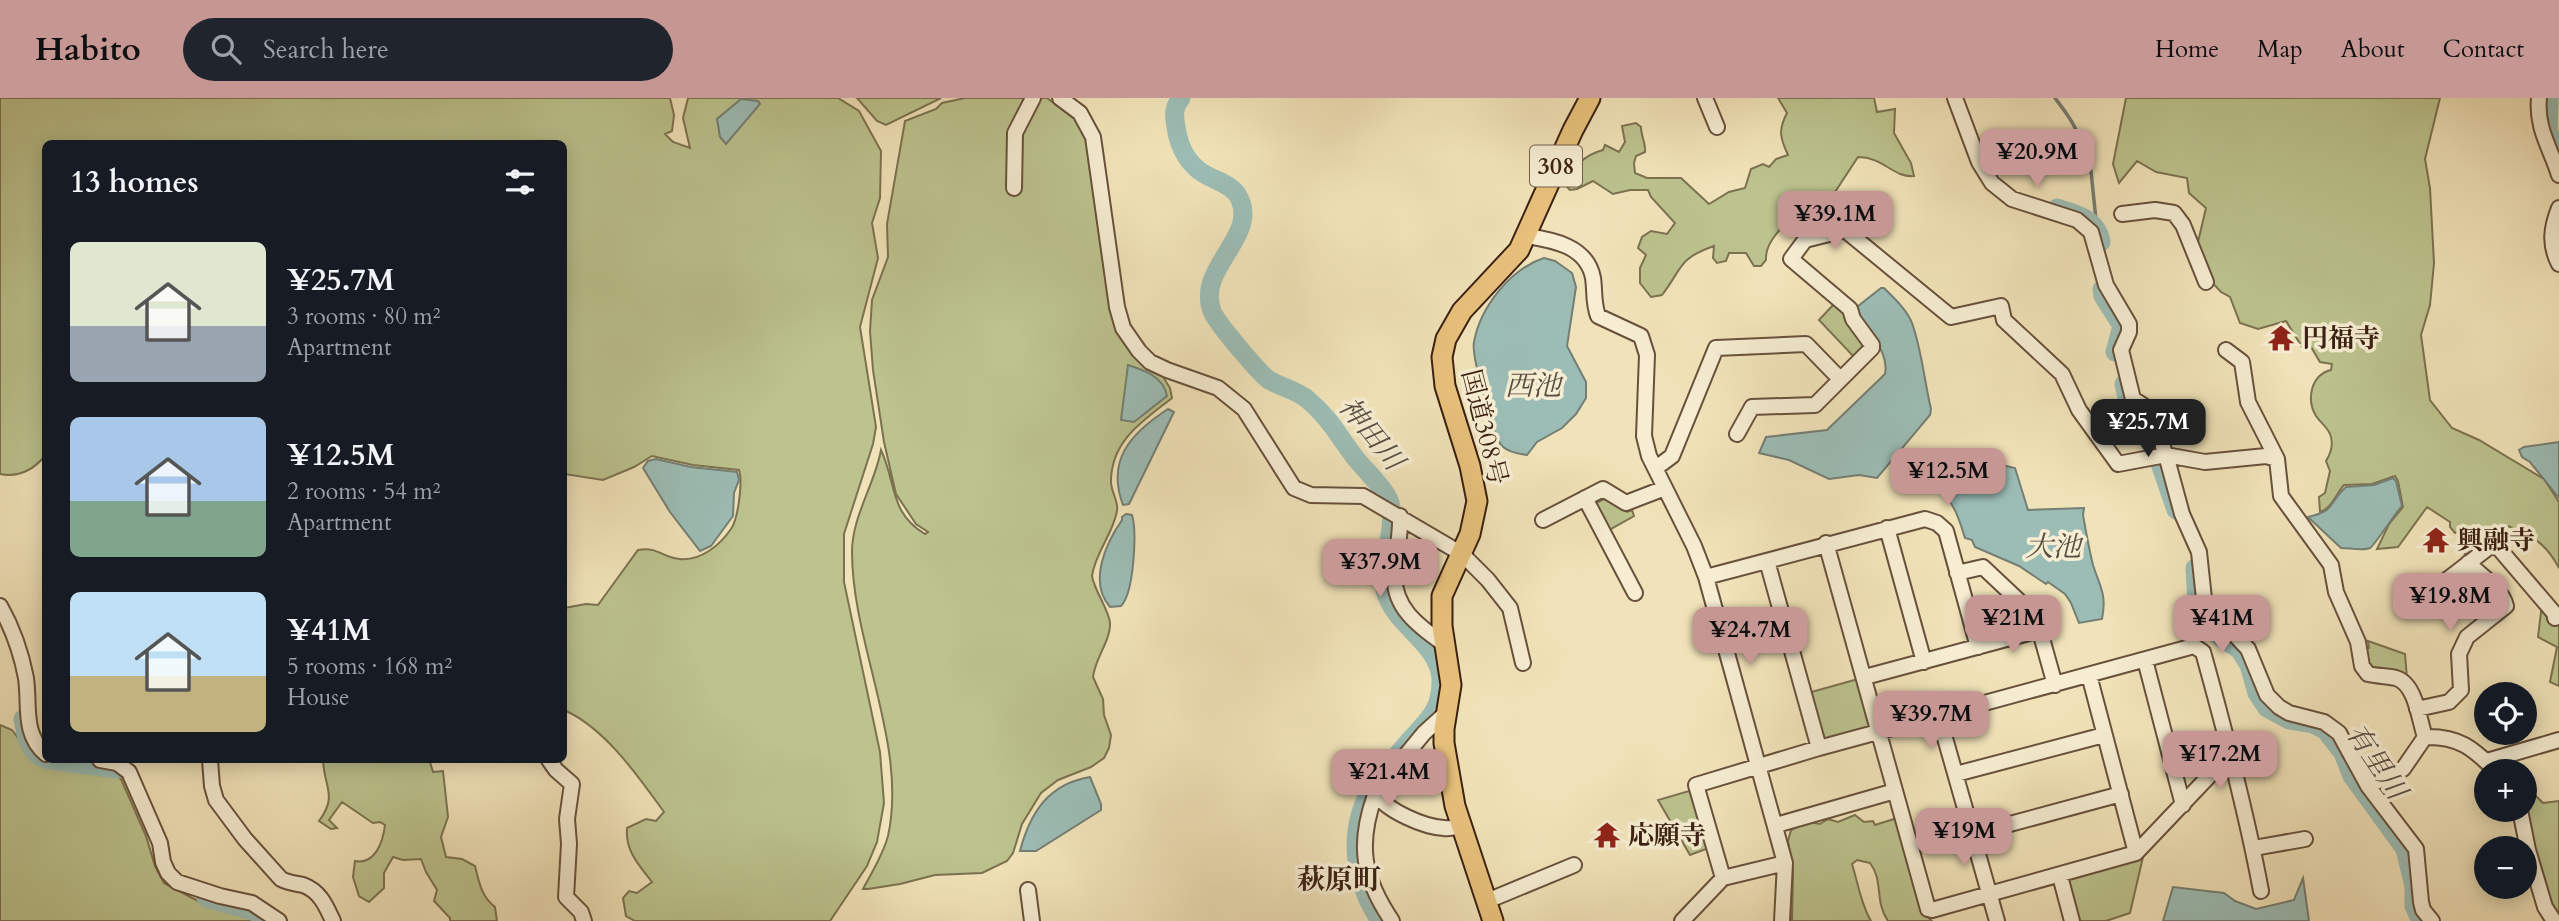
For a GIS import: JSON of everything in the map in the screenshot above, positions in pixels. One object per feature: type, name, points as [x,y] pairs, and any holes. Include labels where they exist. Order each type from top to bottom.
[{"type":"highway","name":"国道308号","points":[[1493,921],[1461,826],[1444,743],[1451,685],[1440,611],[1442,596],[1474,523],[1477,501],[1470,466],[1441,368],[1446,339],[1462,311],[1519,250],[1527,236],[1536,210],[1590,98]]},
{"type":"street","points":[[1014,188],[1015,133],[1033,98]]},
{"type":"street","points":[[1060,98],[1080,113],[1093,137],[1117,307],[1123,328],[1139,351],[1150,362],[1164,369],[1218,388],[1232,397],[1244,409],[1280,470],[1294,488],[1311,495],[1363,496],[1462,554],[1510,608],[1522,663]]},
{"type":"street","points":[[1706,98],[1717,127]]},
{"type":"street","points":[[1955,98],[1979,162],[1992,183],[2012,199],[2077,220],[2091,232],[2106,285],[2129,324],[2129,332],[2121,350],[2133,399],[2153,411],[2157,417],[2162,434],[2161,446],[2166,455],[2182,514],[2199,552],[2205,608],[2212,618],[2234,634],[2248,649],[2263,688],[2279,707],[2289,713],[2324,722],[2339,733],[2368,786],[2416,849],[2421,902],[2432,921]]},
{"type":"street","points":[[2539,98],[2539,122],[2544,142],[2559,175]]},
{"type":"street","points":[[2559,208],[2551,238],[2559,264]]},
{"type":"street","points":[[2122,214],[2155,210],[2174,214],[2183,225],[2206,282]]},
{"type":"street","points":[[1737,434],[1752,407],[1815,405],[1872,348],[1853,319],[1850,309],[1791,259],[1805,240],[1845,230],[1951,317],[2001,306],[2004,320],[2062,374],[2080,410],[2118,464],[2166,455],[2205,462],[2266,456],[2277,459]]},
{"type":"street","points":[[1527,236],[1550,240],[1584,257],[1592,276],[1593,302],[1598,316],[1641,336],[1647,355],[1644,436],[1649,456],[1706,577],[1785,863],[1782,921]]},
{"type":"street","points":[[1656,468],[1672,456],[1716,348],[1806,344],[1840,379]]},
{"type":"street","points":[[2225,350],[2242,362],[2248,402],[2277,459],[2281,496],[2331,565],[2336,592],[2358,642],[2362,666],[2368,674],[2397,678],[2404,682],[2417,709],[2425,737]]},
{"type":"street","points":[[1543,520],[1603,489],[1626,503],[1665,488]]},
{"type":"street","points":[[1586,498],[1635,593]]},
{"type":"street","points":[[1400,516],[1401,533],[1394,573],[1397,595],[1408,615],[1444,644]]},
{"type":"street","points":[[1706,577],[1826,543],[1925,519],[1937,523],[1946,531],[1978,647]]},
{"type":"street","points":[[1887,528],[1924,662]]},
{"type":"street","points":[[1826,543],[1928,909],[1932,911],[2136,853],[2231,753]]},
{"type":"street","points":[[2420,587],[2435,589],[2492,545],[2496,545],[2555,618]]},
{"type":"street","points":[[1767,561],[1819,748]]},
{"type":"street","points":[[2417,709],[2449,702],[2461,690],[2459,654],[2467,637],[2506,606],[2490,583],[2468,563]]},
{"type":"street","points":[[1957,573],[1983,567],[2036,617],[2055,685]]},
{"type":"street","points":[[0,606],[13,628],[20,651],[26,680],[30,731],[35,745],[42,751]]},
{"type":"street","points":[[1865,677],[2040,630]]},
{"type":"street","points":[[1723,878],[1696,785],[1819,748],[2194,646],[2203,652],[2231,753],[2254,848],[2261,891]]},
{"type":"street","points":[[2145,660],[2183,805]]},
{"type":"street","points":[[2089,675],[2136,853]]},
{"type":"street","points":[[1392,921],[1367,875],[1364,859],[1372,790],[1390,778],[1391,773],[1424,733],[1446,713]]},
{"type":"street","points":[[1939,717],[1997,921]]},
{"type":"street","points":[[1956,774],[2104,735]]},
{"type":"street","points":[[2368,786],[2403,769],[2425,737]]},
{"type":"street","points":[[2425,737],[2453,738],[2482,759]]},
{"type":"street","points":[[2510,759],[2559,740]]},
{"type":"street","points":[[117,763],[129,772],[160,842],[163,862],[168,873],[177,882],[220,896],[252,902],[279,921]]},
{"type":"street","points":[[211,763],[212,786],[216,800],[225,813],[281,879],[307,886],[318,895],[333,921]]},
{"type":"street","points":[[551,763],[572,784],[567,819],[569,844],[566,897],[581,912],[584,921]]},
{"type":"street","points":[[1372,790],[1381,802],[1422,824],[1445,828],[1461,826]]},
{"type":"street","points":[[1776,825],[1895,791]]},
{"type":"street","points":[[1973,834],[2120,794]]},
{"type":"street","points":[[2522,822],[2545,907],[2554,921]]},
{"type":"street","points":[[2254,848],[2305,839]]},
{"type":"street","points":[[1682,921],[1723,878],[1785,863]]},
{"type":"street","points":[[1487,901],[1574,865]]},
{"type":"street","points":[[2060,876],[2072,921]]},
{"type":"street","points":[[1028,890],[1032,921]]},
{"type":"green space","points":[[0,98],[670,98],[674,115],[672,131],[665,134],[673,142],[690,148],[683,118],[688,98],[838,98],[859,111],[881,151],[880,198],[872,223],[878,258],[860,327],[876,427],[844,534],[844,582],[880,752],[884,803],[877,842],[867,866],[830,921],[635,921],[626,916],[623,898],[629,891],[637,893],[652,882],[631,851],[627,828],[646,819],[656,821],[664,812],[620,754],[593,728],[567,712],[567,607],[598,605],[638,550],[645,549],[674,558],[688,559],[702,555],[716,546],[734,524],[740,476],[739,470],[693,465],[652,456],[603,480],[567,474],[567,140],[42,140],[42,459],[25,472],[0,474]]},
{"type":"green space","points":[[857,98],[941,98],[886,125],[877,121]]},
{"type":"green space","points":[[965,98],[1047,98],[1075,119],[1086,135],[1090,155],[1111,309],[1162,375],[1170,388],[1172,398],[1131,433],[1117,454],[1111,484],[1117,511],[1092,576],[1110,623],[1093,677],[1103,699],[1104,715],[1111,735],[1104,758],[1091,767],[1058,780],[1041,793],[1022,824],[1013,853],[1007,861],[982,873],[935,875],[900,884],[863,889],[886,843],[892,801],[891,766],[860,622],[852,552],[856,526],[881,450],[899,506],[913,526],[925,534],[928,532],[916,524],[896,494],[884,442],[873,370],[870,331],[872,300],[888,257],[887,224],[905,121],[936,109],[942,103]]},
{"type":"green space","points":[[1778,98],[1874,98],[1877,112],[1895,109],[1894,133],[1911,163],[1914,176],[1900,174],[1875,160],[1858,157],[1835,192],[1814,204],[1796,201],[1788,210],[1790,218],[1771,242],[1766,260],[1761,266],[1754,266],[1746,253],[1729,253],[1726,261],[1717,263],[1713,258],[1714,246],[1693,255],[1682,265],[1662,295],[1651,297],[1640,283],[1640,268],[1646,255],[1638,248],[1642,237],[1651,231],[1667,234],[1675,223],[1651,197],[1648,190],[1613,194],[1593,181],[1570,190],[1566,186],[1572,173],[1585,159],[1603,150],[1605,145],[1619,152],[1625,142],[1622,126],[1636,123],[1641,127],[1645,152],[1636,156],[1635,173],[1647,178],[1681,178],[1709,204],[1729,192],[1745,188],[1751,169],[1763,164],[1769,167],[1776,159],[1788,155],[1781,134],[1787,113]]},
{"type":"green space","points":[[2126,98],[2440,98],[2425,159],[2430,188],[2434,263],[2430,305],[2421,335],[2430,400],[2452,428],[2479,440],[2544,479],[2559,502],[2559,568],[2550,553],[2538,541],[2507,526],[2465,555],[2470,532],[2467,528],[2455,533],[2450,522],[2427,507],[2398,547],[2377,549],[2389,524],[2403,507],[2395,476],[2372,484],[2344,485],[2331,504],[2320,512],[2319,497],[2325,493],[2330,471],[2326,461],[2331,452],[2332,441],[2329,431],[2316,416],[2311,395],[2315,382],[2331,370],[2332,364],[2320,362],[2311,347],[2302,347],[2286,321],[2258,329],[2240,323],[2230,297],[2208,278],[2197,246],[2206,208],[2189,193],[2187,178],[2156,172],[2137,161],[2119,183],[2113,164]]},
{"type":"green space","points":[[1835,303],[1849,318],[1860,337],[1863,350],[1854,357],[1819,320]]},
{"type":"green space","points":[[1606,498],[1627,512],[1632,510],[1634,516],[1609,530],[1596,503]]},
{"type":"green space","points":[[2541,612],[2559,618],[2559,686],[2550,682],[2557,647],[2538,637]]},
{"type":"green space","points":[[2368,641],[2405,654],[2407,678],[2370,669],[2364,649],[2369,648]]},
{"type":"green space","points":[[1858,679],[1870,725],[1867,731],[1825,742],[1820,738],[1808,693]]},
{"type":"green space","points":[[0,725],[12,730],[37,763],[108,771],[121,779],[164,883],[198,901],[258,921],[0,921]]},
{"type":"green space","points":[[323,763],[430,763],[433,772],[443,771],[448,817],[441,837],[446,857],[462,859],[475,866],[479,883],[495,907],[497,921],[450,921],[434,901],[437,890],[421,859],[403,860],[393,857],[384,873],[384,888],[369,902],[359,896],[353,877],[355,861],[373,856],[380,845],[385,825],[380,822],[373,823],[342,802],[329,820],[337,828],[331,829],[319,821],[329,798]]},
{"type":"green space","points":[[1689,791],[1694,793],[1709,848],[1690,855],[1658,800]]},
{"type":"green space","points":[[2537,797],[2543,803],[2559,801],[2559,919],[2550,905],[2537,871],[2537,836],[2529,836],[2528,822],[2537,822]]},
{"type":"green space","points":[[1855,815],[1864,822],[1873,821],[1875,825],[1894,819],[1897,822],[1921,911],[1932,921],[1888,921],[1881,906],[1874,870],[1870,863],[1857,860],[1852,864],[1862,901],[1871,921],[1792,921],[1793,871],[1788,841],[1791,830],[1808,822],[1820,824],[1828,819],[1838,822]]},
{"type":"green space","points":[[2143,857],[2130,913],[2106,921],[2077,921],[2066,883],[2069,878]]},
{"type":"water","points":[[741,99],[758,101],[760,104],[726,144],[720,137],[717,119]]},
{"type":"water","name":"西池","points":[[1544,258],[1555,261],[1572,273],[1576,287],[1567,346],[1586,382],[1586,398],[1576,414],[1562,428],[1537,442],[1527,455],[1507,450],[1498,439],[1479,378],[1474,342],[1483,316],[1498,291],[1531,263]]},
{"type":"water","points":[[1881,288],[1900,304],[1912,323],[1921,355],[1930,415],[1877,478],[1859,475],[1829,479],[1789,460],[1759,453],[1766,437],[1827,430],[1885,374],[1883,355],[1857,307]]},
{"type":"water","points":[[1128,365],[1158,379],[1167,396],[1134,422],[1121,420]]},
{"type":"water","points":[[1168,409],[1174,412],[1129,504],[1123,505],[1118,474],[1125,449],[1143,428]]},
{"type":"water","points":[[2559,442],[2559,498],[2530,462],[2522,457],[2519,450]]},
{"type":"water","name":"大池","points":[[1964,456],[2015,468],[2028,510],[2084,508],[2090,553],[2103,597],[2102,619],[2079,623],[2065,594],[2019,566],[1975,547],[1972,540],[1965,538],[1953,507],[1940,491],[1965,465]]},
{"type":"water","points":[[656,459],[691,467],[737,472],[739,480],[734,493],[733,516],[711,546],[700,551],[670,512],[643,468],[648,461]]},
{"type":"water","points":[[2393,478],[2402,506],[2370,548],[2341,548],[2308,517],[2328,509],[2346,487],[2374,485]]},
{"type":"water","points":[[1126,514],[1132,515],[1133,523],[1132,576],[1121,606],[1110,607],[1100,586],[1102,563],[1110,540]]},
{"type":"water","points":[[1090,777],[1101,810],[1036,851],[1020,851],[1029,824],[1043,802],[1063,786]]},
{"type":"water","points":[[2303,878],[2309,921],[2163,921],[2173,887],[2224,893],[2235,901],[2256,909],[2294,900]]},
{"type":"waterway","name":"神田川","points":[[1181,98],[1175,108],[1175,115],[1183,150],[1191,163],[1203,173],[1234,191],[1243,209],[1242,223],[1236,237],[1212,280],[1209,295],[1212,311],[1229,336],[1264,376],[1303,396],[1315,406],[1387,496],[1392,517],[1385,567],[1385,590],[1397,613],[1438,665],[1441,689],[1437,706],[1378,778],[1361,813],[1356,850],[1358,868],[1370,904],[1380,921]]},
{"type":"waterway","points":[[2055,98],[2070,118],[2077,134],[2080,150],[2078,158],[2091,171],[2097,230]]},
{"type":"waterway","points":[[2549,98],[2548,131],[2557,151]]},
{"type":"waterway","name":"有里川","points":[[2057,208],[2079,215],[2091,223],[2101,242]]},
{"type":"waterway","name":"有里川","points":[[2102,289],[2103,296],[2122,326],[2115,352]]},
{"type":"waterway","name":"有里川","points":[[2124,384],[2128,402],[2147,415],[2151,424],[2153,443],[2176,510]]},
{"type":"waterway","name":"有里川","points":[[2195,568],[2197,603],[2206,622],[2220,637],[2240,650],[2249,665],[2257,693],[2267,708],[2289,720],[2313,724],[2325,730],[2343,753],[2352,776],[2405,849],[2414,886],[2414,906],[2421,921]]},
{"type":"waterway","points":[[23,719],[27,738],[35,753],[42,757]]},
{"type":"waterway","points":[[73,763],[118,769]]},
{"type":"waterway","points":[[206,898],[253,911],[271,921]]},
{"type":"place","name":"円福寺","points":[[2281,338]]},
{"type":"place","name":"興融寺","points":[[2436,540]]},
{"type":"place","name":"応願寺","points":[[1607,835]]},
{"type":"district","name":"萩原町","points":[[1339,879]]}]
